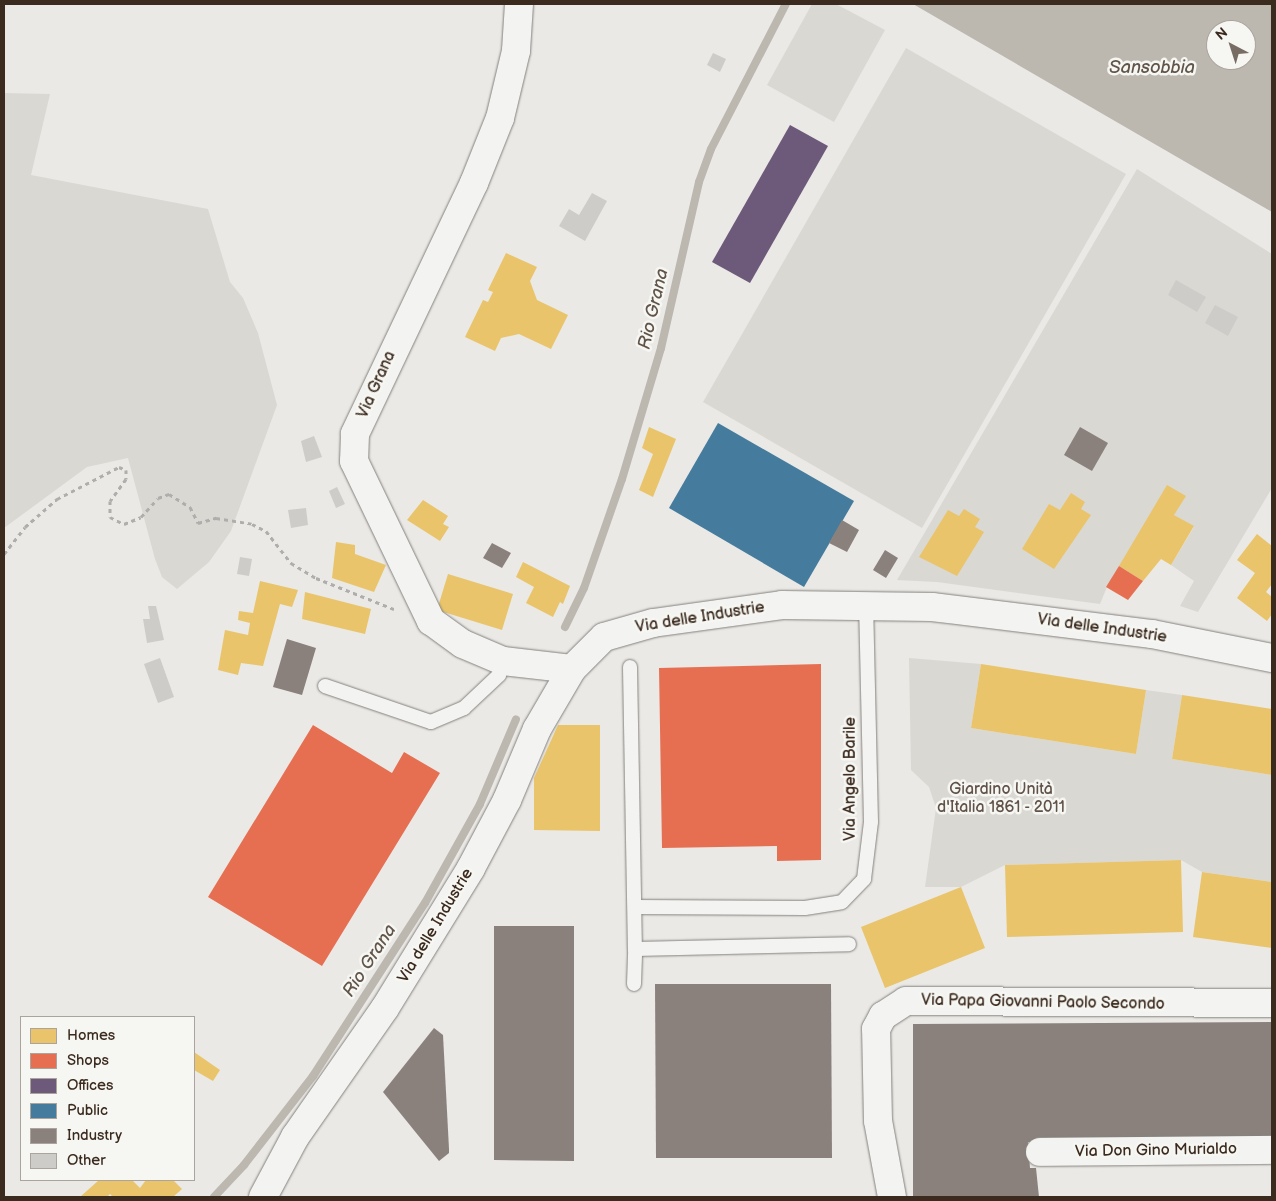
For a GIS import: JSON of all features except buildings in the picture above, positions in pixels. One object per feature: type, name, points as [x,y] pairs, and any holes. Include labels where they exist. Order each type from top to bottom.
[{"type":"street","name":"Via Grana","points":[[519,4],[516,51],[500,118],[474,183],[355,434],[354,461],[431,621],[464,644],[503,661],[572,669]]},
{"type":"street","name":"Via delle Industrie","points":[[263,1197],[295,1137],[385,1008],[471,868],[507,800],[537,729],[572,669],[604,637],[652,622],[782,605],[866,608],[932,607],[1152,634],[1272,658]]},
{"type":"street","name":"Via Papa Giovanni Paolo Secondo","points":[[892,1197],[878,1121],[876,1029],[883,1016],[906,1001],[1272,1003]]},
{"type":"street","name":"Via Don Gino Murialdo","points":[[1040,1152],[1272,1150]]},
{"type":"lane","name":"Via Angelo Barile","points":[[636,907],[805,908],[842,902],[864,879],[871,822],[866,608]]},
{"type":"lane","points":[[325,686],[431,722],[464,708],[499,675],[503,661]]},
{"type":"lane","points":[[630,668],[632,851],[636,907],[634,984]]},
{"type":"lane","points":[[635,950],[849,944]]},
{"type":"path","points":[[4,554],[25,527],[58,499],[119,467],[126,470],[126,479],[110,502],[110,517],[124,524],[169,494],[190,507],[198,523],[216,518],[252,524],[266,531],[290,562],[316,578],[431,621]]},
{"type":"green space","points":[[812,4],[836,4],[885,30],[834,122],[767,85]]},
{"type":"green space","points":[[906,48],[1126,174],[922,528],[703,402]]},
{"type":"green space","points":[[4,93],[50,94],[31,175],[208,209],[230,282],[243,298],[258,333],[277,405],[231,531],[209,562],[177,589],[162,577],[155,559],[128,458],[87,467],[4,528]]},
{"type":"green space","points":[[1137,169],[1272,254],[1272,488],[1198,612],[1180,606],[1194,581],[1171,565],[1194,527],[1174,515],[1107,587],[1100,604],[937,582],[897,580]]},
{"type":"green space","name":"Giardino Unità d'Italia 1861 - 2011","points":[[909,658],[981,664],[971,728],[1136,754],[1146,690],[1182,695],[1172,759],[1272,775],[1272,882],[1202,872],[1181,860],[1005,865],[961,887],[925,887],[936,808],[929,787],[911,770]]},
{"type":"water","name":"Sansobbia","points":[[913,4],[1272,4],[1272,212]]},
{"type":"waterway","name":"Rio Grana","points":[[565,627],[584,588],[622,479],[661,348],[699,182],[711,149],[786,4]]},
{"type":"waterway","name":"Rio Grana","points":[[214,1197],[244,1165],[313,1076],[425,903],[480,804],[516,719]]}]
